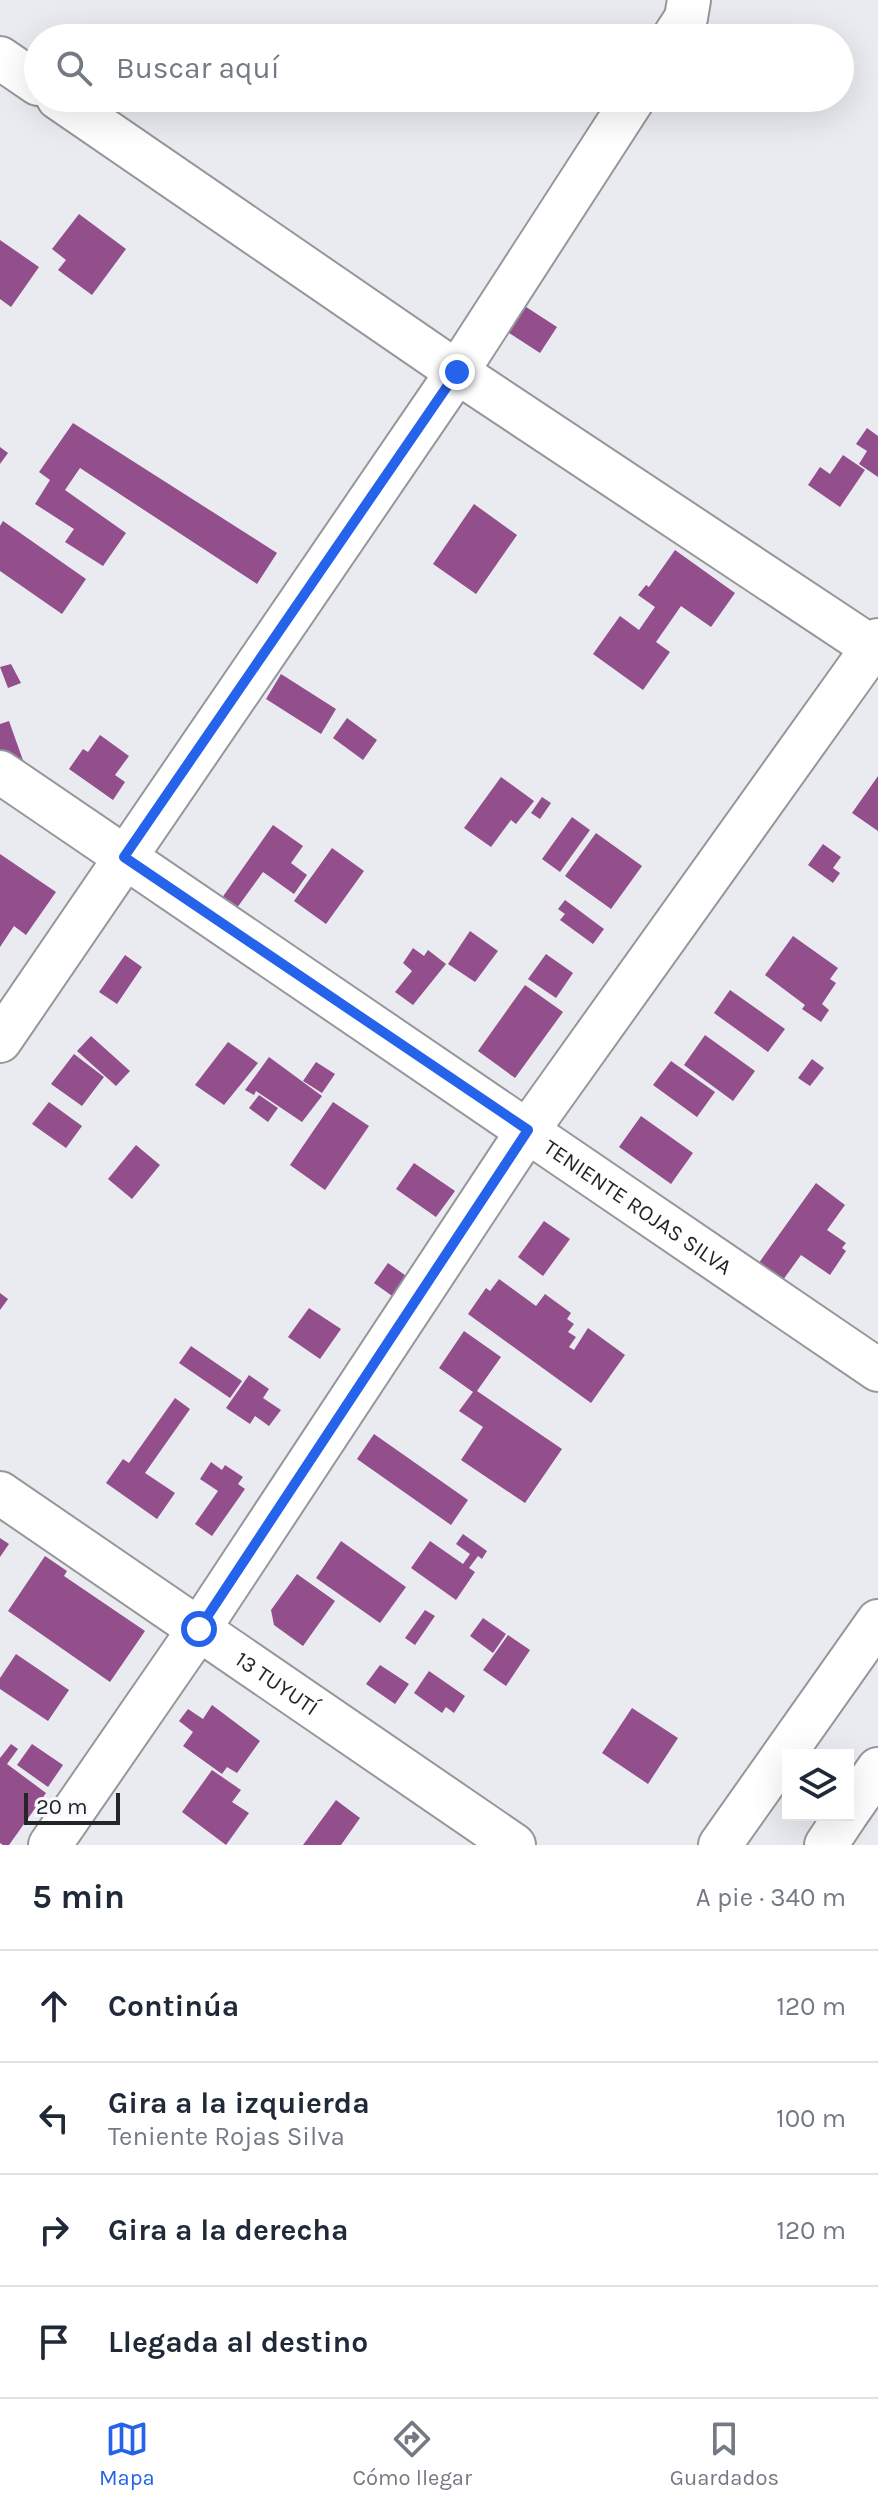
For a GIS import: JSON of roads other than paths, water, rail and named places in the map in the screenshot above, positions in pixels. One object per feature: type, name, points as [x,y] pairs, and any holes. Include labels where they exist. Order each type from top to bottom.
[{"type":"street","points":[[682,24],[689,0]]},
{"type":"street","points":[[0,58],[24,74]]},
{"type":"street","points":[[50,1845],[199,1629],[528,1130],[875,644],[457,372],[78,112]]},
{"type":"street","points":[[0,1041],[457,372],[625,112]]},
{"type":"street","name":"TENIENTE ROJAS SILVA","points":[[0,772],[878,1370]]},
{"type":"street","name":"13 TUYUTÍ","points":[[0,1493],[514,1845]]},
{"type":"street","points":[[720,1845],[878,1621]]},
{"type":"street","points":[[854,1804],[878,1769]]},
{"type":"street","points":[[826,1845],[842,1821]]}]
